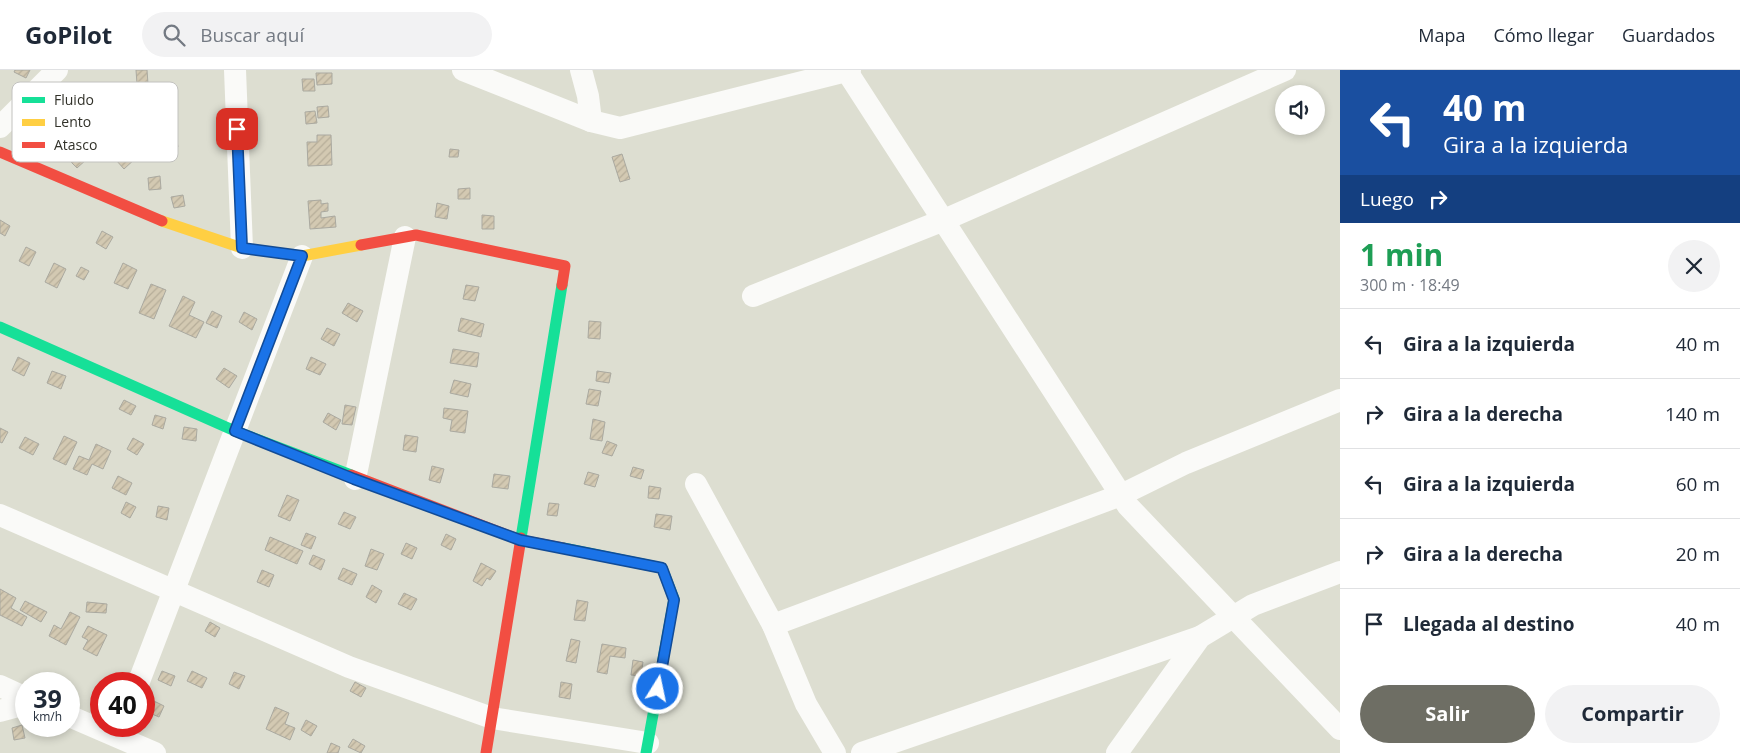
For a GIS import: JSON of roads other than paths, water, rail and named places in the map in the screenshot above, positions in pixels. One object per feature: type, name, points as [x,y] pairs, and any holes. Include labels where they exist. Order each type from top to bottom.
[{"type":"street","points":[[46,82],[58,70]]},
{"type":"street","points":[[235,70],[242,248]]},
{"type":"street","points":[[463,70],[591,120],[620,128],[848,70],[1128,506],[1340,730]]},
{"type":"street","points":[[580,70],[588,96],[591,120]]},
{"type":"street","points":[[753,296],[944,220],[1285,70]]},
{"type":"street","points":[[0,127],[12,115]]},
{"type":"street","points":[[0,152],[12,157]]},
{"type":"street","points":[[24,162],[172,225],[242,248],[302,256],[416,235],[565,266],[486,753]]},
{"type":"street","points":[[354,479],[404,237]]},
{"type":"street","points":[[143,672],[302,256]]},
{"type":"street","points":[[0,327],[235,431],[354,479],[520,540],[662,568],[674,600],[647,748],[492,718],[349,667],[0,515]]},
{"type":"street","points":[[773,625],[1121,495],[1186,463],[1340,400]]},
{"type":"street","points":[[696,484],[773,625],[806,704],[835,753]]},
{"type":"street","points":[[862,753],[1200,637],[1254,605],[1340,572]]},
{"type":"street","points":[[1117,753],[1200,637]]},
{"type":"street","points":[[0,686],[15,693]]},
{"type":"street","points":[[0,711],[15,707]]},
{"type":"street","points":[[128,737],[155,753]]}]
